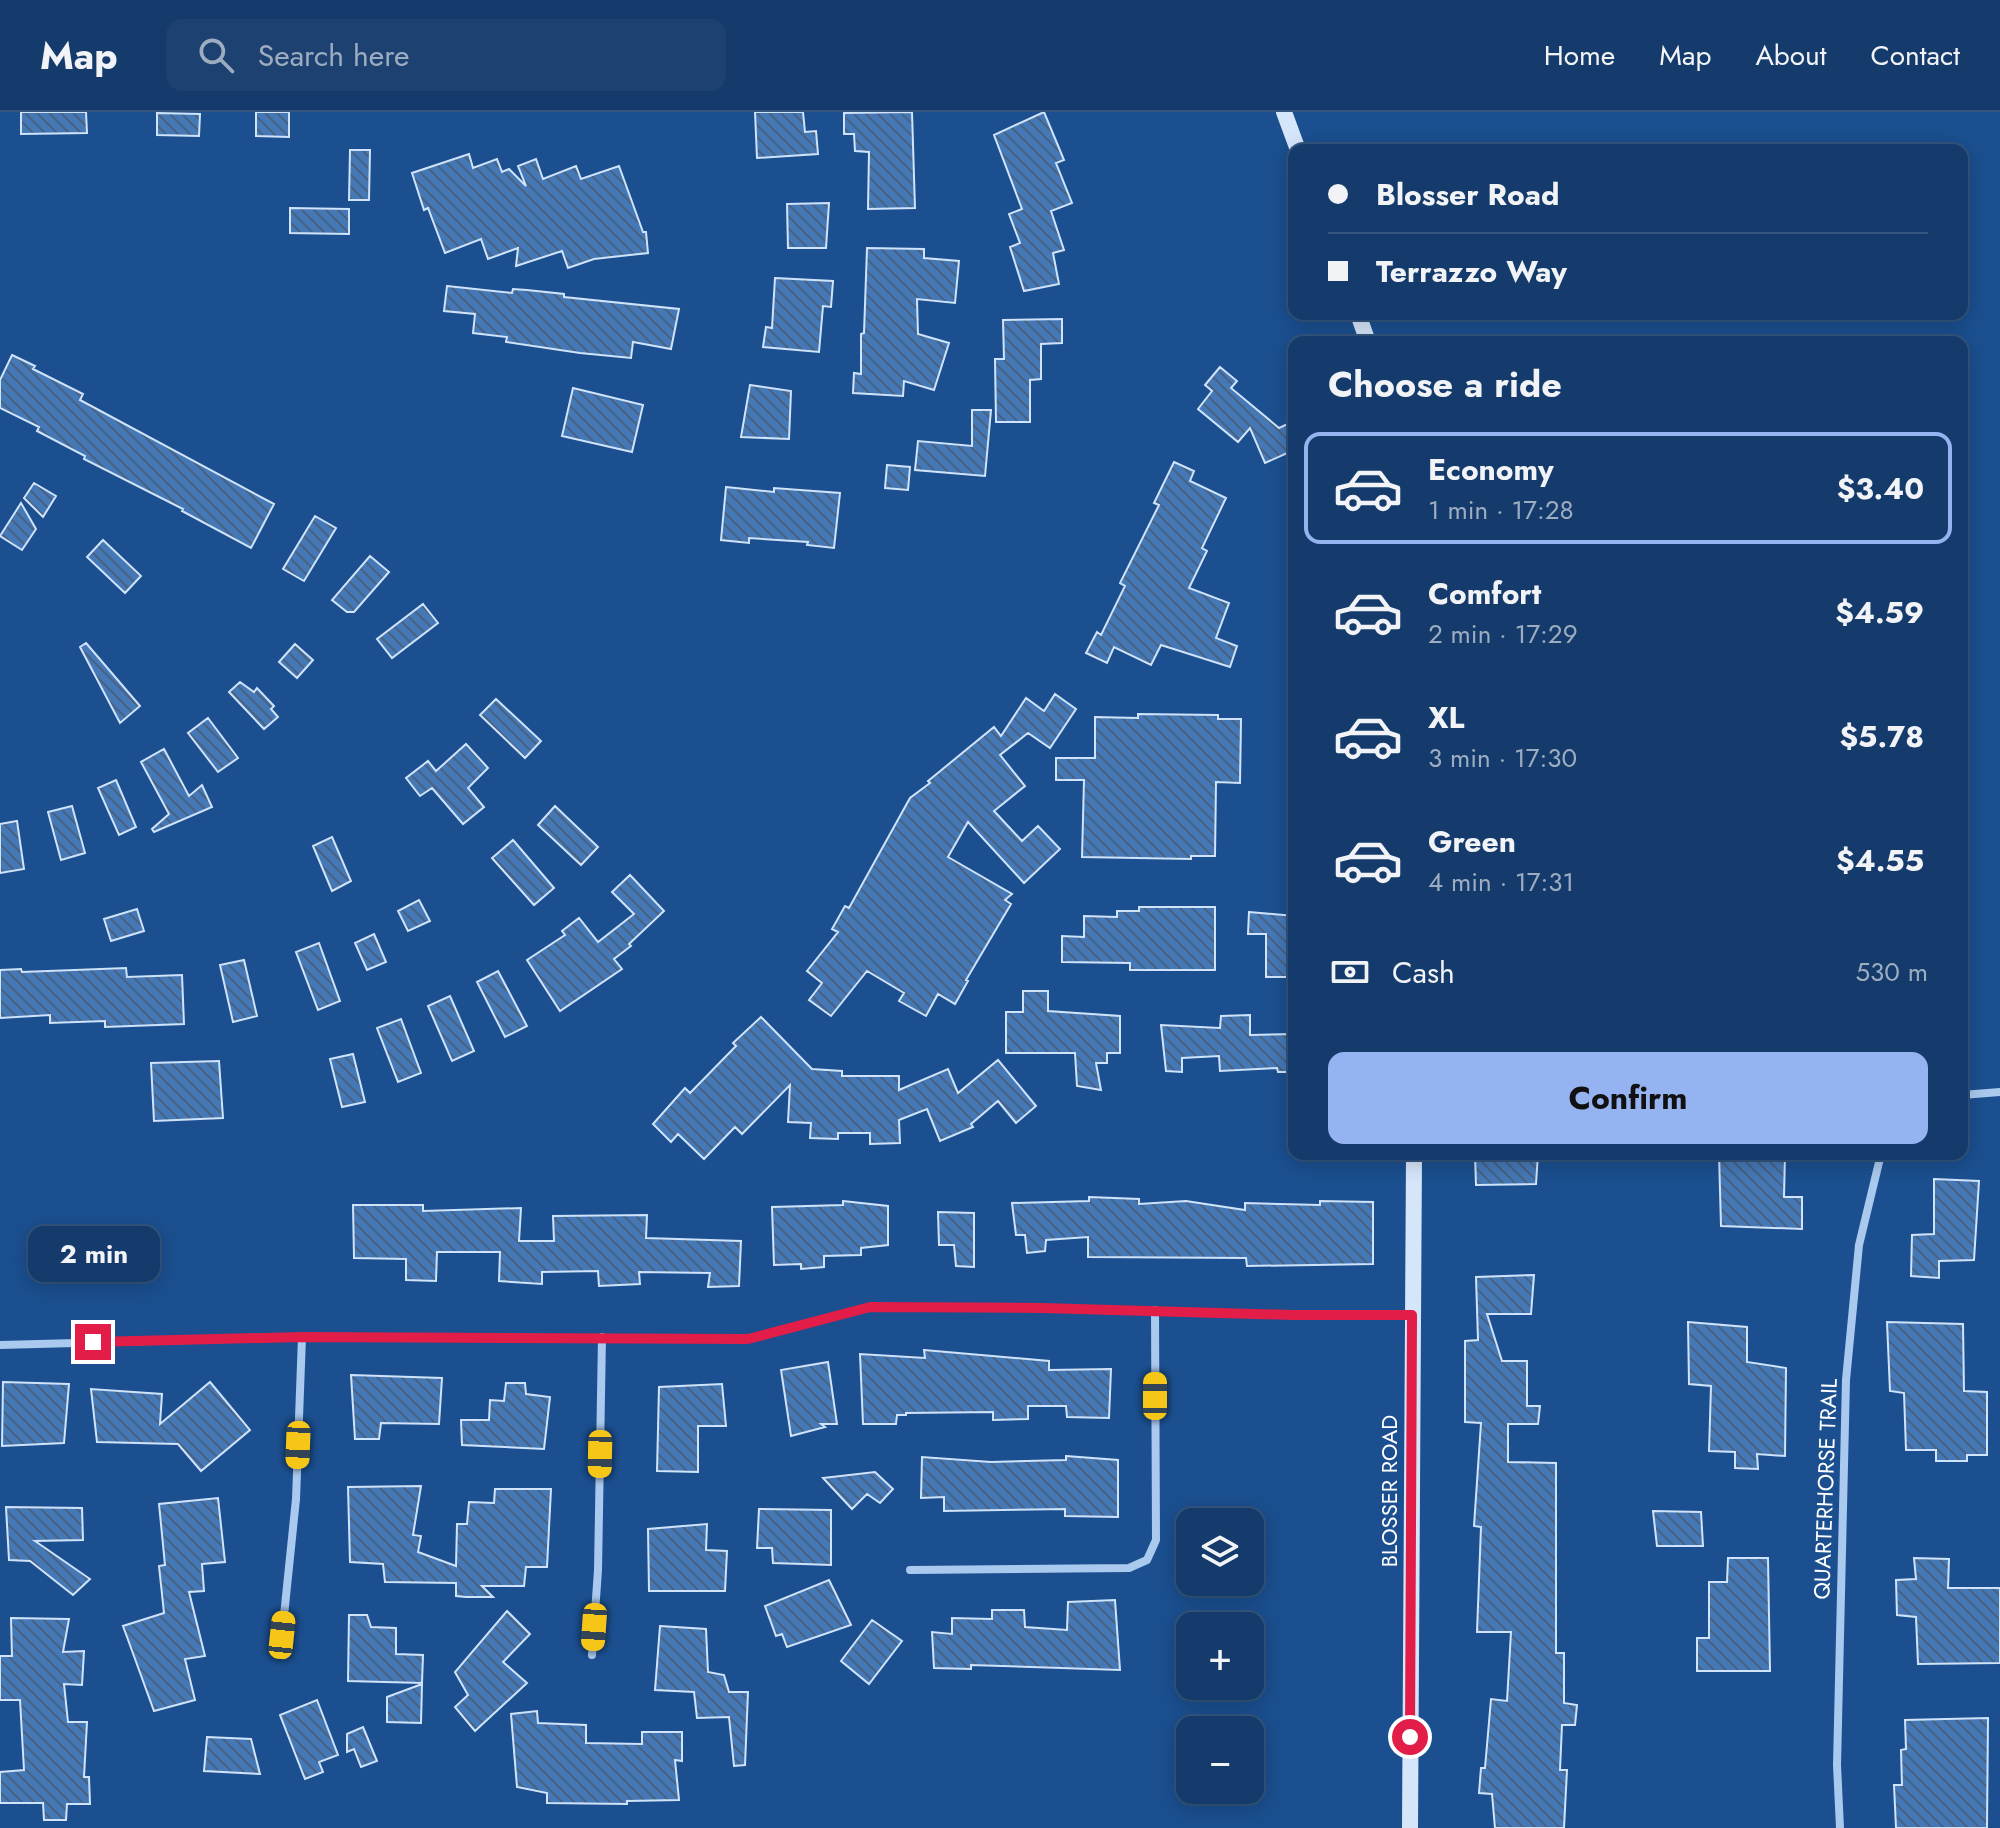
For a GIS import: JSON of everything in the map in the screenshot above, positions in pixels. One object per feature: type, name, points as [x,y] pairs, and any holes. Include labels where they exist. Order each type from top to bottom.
[{"type":"street","points":[[1284,112],[1296,144]]},
{"type":"street","points":[[1968,1095],[2000,1092]]},
{"type":"street","name":"BLOSSER ROAD","points":[[1410,1828],[1414,1160]]},
{"type":"street","name":"QUARTERHORSE TRAIL","points":[[1840,1828],[1837,1765],[1846,1380],[1859,1245],[1880,1160]]},
{"type":"street","points":[[0,1345],[302,1337],[748,1339],[870,1307],[1412,1315]]},
{"type":"street","points":[[910,1570],[1129,1568],[1147,1560],[1156,1540],[1155,1310]]},
{"type":"street","points":[[282,1635],[296,1499],[302,1337]]},
{"type":"street","points":[[592,1655],[598,1570],[602,1337]]},
{"type":"building","points":[[21,112],[86,112],[87,133],[21,134]]},
{"type":"building","points":[[256,112],[289,112],[289,137],[256,136]]},
{"type":"building","points":[[755,112],[803,112],[805,132],[816,131],[818,154],[757,158]]},
{"type":"building","points":[[912,112],[915,208],[868,209],[869,152],[855,151],[854,134],[844,134],[844,113]]},
{"type":"building","points":[[1044,112],[1064,160],[1056,163],[1072,203],[1051,211],[1064,250],[1053,253],[1059,284],[1024,291],[1010,247],[1020,243],[1009,214],[1022,209],[994,135]]},
{"type":"building","points":[[157,113],[200,114],[199,136],[157,135]]},
{"type":"building","points":[[350,150],[370,150],[369,200],[349,200]]},
{"type":"building","points":[[469,154],[473,168],[497,159],[502,172],[509,169],[526,186],[518,166],[536,159],[543,179],[576,166],[581,179],[619,166],[643,232],[646,232],[648,253],[594,259],[568,268],[562,251],[516,266],[518,248],[488,259],[481,239],[445,253],[428,208],[424,210],[412,173]]},
{"type":"building","points":[[829,203],[826,248],[788,248],[787,204]]},
{"type":"building","points":[[290,208],[349,209],[349,234],[290,233]]},
{"type":"building","points":[[867,248],[924,249],[924,258],[959,261],[955,303],[917,299],[918,334],[949,343],[934,390],[904,381],[903,396],[853,393],[854,373],[861,374]]},
{"type":"building","points":[[775,278],[833,281],[831,307],[823,306],[819,352],[763,347],[766,327],[772,328]]},
{"type":"building","points":[[447,286],[512,293],[513,289],[527,290],[679,309],[671,349],[633,342],[631,358],[580,353],[506,342],[507,337],[473,333],[475,314],[444,311]]},
{"type":"building","points":[[1062,319],[1062,343],[1041,344],[1041,379],[1030,380],[1030,422],[996,422],[995,359],[1004,359],[1003,320]]},
{"type":"building","points":[[12,355],[83,394],[80,400],[274,504],[251,548],[183,509],[84,459],[85,456],[37,431],[39,427],[0,408],[0,380]]},
{"type":"building","points":[[1220,367],[1237,381],[1231,388],[1279,428],[1288,424],[1288,453],[1265,463],[1250,428],[1238,442],[1198,409],[1212,391],[1205,385]]},
{"type":"building","points":[[750,385],[791,391],[789,439],[741,437]]},
{"type":"building","points":[[573,388],[643,405],[632,452],[562,436]]},
{"type":"building","points":[[972,410],[991,410],[985,476],[915,470],[918,441],[972,446]]},
{"type":"building","points":[[1174,462],[1194,471],[1190,481],[1226,498],[1202,548],[1207,551],[1189,588],[1229,603],[1216,638],[1237,646],[1230,667],[1161,645],[1151,665],[1114,647],[1107,663],[1086,653],[1097,632],[1101,635],[1125,586],[1120,583],[1159,505],[1154,503]]},
{"type":"building","points":[[887,465],[910,467],[908,490],[885,488]]},
{"type":"building","points":[[34,483],[56,496],[43,517],[24,498]]},
{"type":"building","points":[[726,487],[774,492],[774,488],[840,493],[834,548],[807,545],[808,542],[749,538],[749,543],[721,540]]},
{"type":"building","points":[[21,503],[36,529],[22,550],[0,536]]},
{"type":"building","points":[[315,516],[336,528],[304,581],[283,569]]},
{"type":"building","points":[[103,540],[141,576],[125,593],[87,557]]},
{"type":"building","points":[[370,556],[389,572],[354,612],[347,612],[332,600]]},
{"type":"building","points":[[423,604],[438,623],[392,658],[377,639]]},
{"type":"building","points":[[86,643],[140,706],[120,723],[80,647]]},
{"type":"building","points":[[295,644],[313,660],[297,678],[279,662]]},
{"type":"building","points":[[240,682],[254,692],[257,688],[274,706],[271,709],[278,717],[264,729],[229,692]]},
{"type":"building","points":[[1055,694],[1076,709],[1050,748],[1028,733],[1000,755],[1025,786],[994,811],[1022,841],[1038,826],[1060,849],[1024,883],[968,822],[948,857],[1012,894],[1005,900],[1011,904],[955,1004],[938,994],[926,1016],[899,1001],[904,993],[867,971],[831,1016],[809,1000],[822,983],[807,971],[838,932],[832,929],[845,906],[849,908],[910,798],[994,727],[1001,736],[1026,698],[1044,711]]},
{"type":"building","points":[[496,699],[541,741],[525,758],[480,715]]},
{"type":"building","points":[[1138,714],[1218,715],[1218,719],[1241,719],[1240,783],[1216,782],[1215,856],[1191,856],[1191,859],[1082,857],[1084,780],[1056,780],[1056,758],[1095,758],[1095,717],[1138,718]]},
{"type":"building","points":[[208,718],[238,758],[218,772],[188,733]]},
{"type":"building","points":[[466,744],[488,768],[468,788],[484,807],[463,824],[432,788],[420,796],[406,778],[428,761],[436,771]]},
{"type":"building","points":[[164,749],[189,796],[202,785],[212,807],[154,832],[152,829],[169,814],[141,762]]},
{"type":"building","points":[[116,780],[136,827],[119,835],[98,788]]},
{"type":"building","points":[[72,806],[85,853],[61,860],[48,812]]},
{"type":"building","points":[[555,806],[598,847],[581,865],[538,825]]},
{"type":"building","points":[[17,821],[24,869],[0,873],[0,824]]},
{"type":"building","points":[[332,837],[351,881],[332,891],[313,846]]},
{"type":"building","points":[[513,840],[554,888],[534,905],[492,858]]},
{"type":"building","points":[[630,875],[664,911],[614,959],[622,969],[560,1011],[527,960],[565,935],[562,931],[579,918],[598,942],[634,914],[612,892]]},
{"type":"building","points":[[419,900],[430,921],[408,931],[398,911]]},
{"type":"building","points":[[1139,907],[1215,907],[1215,970],[1130,970],[1130,963],[1062,962],[1062,936],[1084,937],[1084,916],[1117,917],[1117,911],[1139,911]]},
{"type":"building","points":[[137,909],[144,931],[111,941],[104,919]]},
{"type":"building","points":[[1249,912],[1288,915],[1288,977],[1266,977],[1266,934],[1248,934]]},
{"type":"building","points":[[374,934],[386,962],[367,970],[355,943]]},
{"type":"building","points":[[319,943],[340,1001],[318,1010],[296,952]]},
{"type":"building","points":[[244,960],[257,1016],[233,1022],[220,965]]},
{"type":"building","points":[[126,968],[127,977],[182,975],[184,1024],[105,1027],[105,1021],[50,1023],[50,1015],[0,1018],[0,970]]},
{"type":"building","points":[[498,971],[527,1026],[505,1037],[477,982]]},
{"type":"building","points":[[1023,991],[1048,991],[1048,1011],[1120,1016],[1120,1053],[1107,1053],[1107,1063],[1096,1063],[1101,1090],[1077,1086],[1075,1053],[1006,1053],[1006,1012],[1023,1012]]},
{"type":"building","points":[[450,996],[474,1051],[452,1061],[428,1006]]},
{"type":"building","points":[[1250,1015],[1250,1035],[1288,1034],[1288,1072],[1278,1072],[1277,1068],[1220,1071],[1219,1056],[1182,1058],[1182,1072],[1166,1071],[1161,1025],[1220,1028],[1221,1016]]},
{"type":"building","points":[[761,1017],[812,1069],[842,1071],[842,1076],[899,1076],[899,1090],[948,1069],[958,1093],[998,1060],[1036,1106],[1016,1123],[998,1101],[971,1124],[973,1127],[940,1141],[927,1109],[899,1120],[900,1143],[870,1144],[870,1133],[838,1133],[838,1139],[810,1138],[811,1123],[788,1122],[790,1085],[742,1134],[735,1127],[704,1159],[678,1134],[671,1142],[653,1124],[685,1088],[690,1093],[736,1046],[733,1043]]},
{"type":"building","points":[[401,1019],[421,1073],[398,1082],[377,1028]]},
{"type":"building","points":[[353,1054],[365,1102],[342,1107],[330,1059]]},
{"type":"building","points":[[219,1061],[223,1118],[154,1121],[151,1063]]},
{"type":"building","points":[[1475,1160],[1538,1160],[1536,1184],[1476,1185]]},
{"type":"building","points":[[1719,1160],[1785,1160],[1784,1197],[1802,1197],[1802,1229],[1721,1226]]},
{"type":"building","points":[[1934,1179],[1979,1181],[1974,1260],[1939,1261],[1939,1278],[1911,1276],[1912,1235],[1934,1234]]},
{"type":"building","points":[[1089,1197],[1139,1199],[1139,1204],[1186,1201],[1245,1210],[1245,1203],[1320,1205],[1320,1201],[1373,1202],[1373,1264],[1247,1266],[1246,1258],[1088,1257],[1088,1237],[1046,1240],[1045,1251],[1027,1253],[1025,1235],[1016,1235],[1012,1203],[1089,1201]]},
{"type":"building","points":[[843,1201],[888,1206],[888,1245],[861,1248],[861,1255],[824,1256],[824,1267],[801,1269],[801,1264],[774,1265],[772,1207],[843,1205]]},
{"type":"building","points":[[353,1205],[423,1205],[423,1211],[521,1208],[519,1241],[554,1241],[553,1216],[647,1215],[646,1238],[741,1241],[739,1286],[708,1287],[710,1273],[639,1272],[640,1284],[599,1286],[598,1271],[542,1272],[542,1284],[499,1281],[500,1252],[437,1252],[436,1281],[406,1280],[406,1259],[354,1258]]},
{"type":"building","points":[[938,1212],[974,1213],[974,1267],[956,1266],[954,1245],[939,1245]]},
{"type":"building","points":[[1534,1275],[1531,1314],[1487,1314],[1502,1361],[1527,1361],[1527,1406],[1540,1406],[1538,1424],[1508,1424],[1508,1462],[1556,1463],[1556,1653],[1564,1653],[1564,1703],[1577,1705],[1575,1725],[1562,1725],[1560,1770],[1567,1770],[1564,1828],[1495,1828],[1492,1794],[1479,1793],[1481,1768],[1485,1768],[1491,1699],[1507,1701],[1511,1632],[1477,1632],[1481,1527],[1474,1526],[1481,1423],[1465,1422],[1465,1341],[1478,1340],[1476,1277]]},
{"type":"building","points":[[1688,1322],[1747,1327],[1747,1362],[1786,1368],[1785,1456],[1757,1454],[1758,1469],[1735,1468],[1735,1452],[1709,1451],[1711,1386],[1689,1384]]},
{"type":"building","points":[[1887,1322],[1963,1324],[1964,1391],[1987,1392],[1987,1455],[1967,1455],[1967,1461],[1936,1461],[1936,1450],[1906,1450],[1904,1393],[1890,1391]]},
{"type":"building","points":[[924,1350],[1049,1361],[1049,1370],[1111,1369],[1109,1418],[1067,1417],[1066,1406],[1028,1406],[1028,1419],[993,1420],[993,1412],[906,1413],[897,1415],[896,1424],[863,1424],[860,1354],[925,1358]]},
{"type":"building","points":[[828,1362],[837,1424],[821,1424],[825,1427],[791,1436],[781,1370]]},
{"type":"building","points":[[351,1375],[442,1378],[439,1424],[381,1423],[379,1439],[355,1439]]},
{"type":"building","points":[[3,1382],[69,1384],[64,1443],[2,1446]]},
{"type":"building","points":[[210,1382],[250,1430],[201,1471],[178,1444],[97,1442],[91,1389],[162,1394],[160,1424]]},
{"type":"building","points":[[506,1383],[525,1383],[526,1394],[550,1397],[544,1449],[462,1445],[461,1420],[489,1420],[490,1400],[504,1401]]},
{"type":"building","points":[[722,1384],[726,1426],[698,1426],[698,1472],[657,1471],[659,1387]]},
{"type":"building","points":[[1066,1456],[1118,1460],[1118,1517],[1065,1516],[1065,1509],[944,1511],[944,1497],[921,1498],[922,1457],[991,1462],[1066,1460]]},
{"type":"building","points":[[875,1472],[893,1489],[880,1503],[867,1494],[852,1509],[823,1478]]},
{"type":"building","points":[[421,1486],[413,1535],[421,1536],[418,1552],[456,1566],[457,1524],[467,1524],[469,1502],[494,1503],[495,1489],[551,1489],[547,1567],[526,1567],[524,1586],[482,1586],[493,1597],[466,1597],[456,1596],[456,1583],[385,1582],[383,1564],[350,1562],[348,1487]]},
{"type":"building","points":[[218,1498],[225,1562],[202,1564],[204,1591],[189,1592],[205,1656],[185,1659],[195,1700],[154,1711],[123,1626],[164,1613],[159,1566],[165,1565],[159,1504]]},
{"type":"building","points":[[6,1507],[82,1508],[83,1540],[35,1541],[90,1579],[73,1595],[30,1561],[9,1560]]},
{"type":"building","points":[[759,1509],[831,1510],[831,1565],[773,1563],[772,1548],[757,1548]]},
{"type":"building","points":[[1653,1511],[1701,1512],[1703,1546],[1657,1546]]},
{"type":"building","points":[[707,1524],[706,1550],[727,1551],[725,1591],[649,1591],[648,1529]]},
{"type":"building","points":[[1728,1558],[1768,1558],[1770,1671],[1697,1671],[1697,1638],[1709,1638],[1709,1582],[1727,1582]]},
{"type":"building","points":[[1914,1558],[1949,1559],[1948,1588],[2000,1588],[2000,1663],[1918,1664],[1916,1617],[1897,1615],[1896,1580],[1916,1579]]},
{"type":"building","points":[[829,1580],[851,1625],[787,1647],[782,1634],[776,1636],[765,1606]]},
{"type":"building","points":[[1115,1600],[1120,1670],[971,1665],[971,1669],[934,1668],[932,1632],[952,1634],[952,1618],[992,1619],[992,1610],[1024,1610],[1025,1627],[1067,1630],[1068,1602]]},
{"type":"building","points":[[507,1611],[530,1634],[503,1662],[527,1683],[475,1731],[455,1707],[468,1695],[455,1672]]},
{"type":"building","points":[[349,1615],[367,1615],[371,1627],[396,1628],[396,1654],[423,1655],[422,1683],[348,1681]]},
{"type":"building","points":[[11,1618],[69,1619],[63,1652],[84,1651],[82,1685],[64,1684],[68,1722],[87,1722],[84,1777],[89,1777],[90,1804],[67,1804],[66,1820],[44,1820],[43,1803],[0,1803],[0,1772],[24,1770],[20,1700],[0,1700],[0,1656],[12,1656]]},
{"type":"building","points":[[872,1620],[902,1641],[869,1684],[841,1661]]},
{"type":"building","points":[[660,1626],[706,1629],[708,1672],[724,1675],[729,1692],[748,1692],[745,1765],[734,1766],[729,1717],[697,1718],[694,1692],[655,1690]]},
{"type":"building","points":[[422,1684],[421,1723],[387,1722],[387,1697]]},
{"type":"building","points":[[317,1700],[338,1755],[319,1762],[323,1772],[305,1779],[280,1715]]},
{"type":"building","points":[[537,1711],[538,1723],[586,1725],[586,1743],[642,1744],[642,1732],[682,1732],[682,1761],[675,1760],[679,1800],[627,1801],[627,1804],[547,1803],[547,1793],[517,1787],[511,1714]]},
{"type":"building","points":[[1988,1718],[1987,1828],[1896,1828],[1894,1785],[1902,1785],[1901,1750],[1906,1749],[1905,1720]]},
{"type":"building","points":[[363,1727],[377,1761],[361,1767],[354,1749],[347,1752],[347,1734]]},
{"type":"building","points":[[207,1737],[251,1739],[260,1774],[204,1771]]},
{"type":"route","points":[[93,1342],[302,1337],[748,1339],[870,1307],[1412,1315],[1410,1737]]}]
